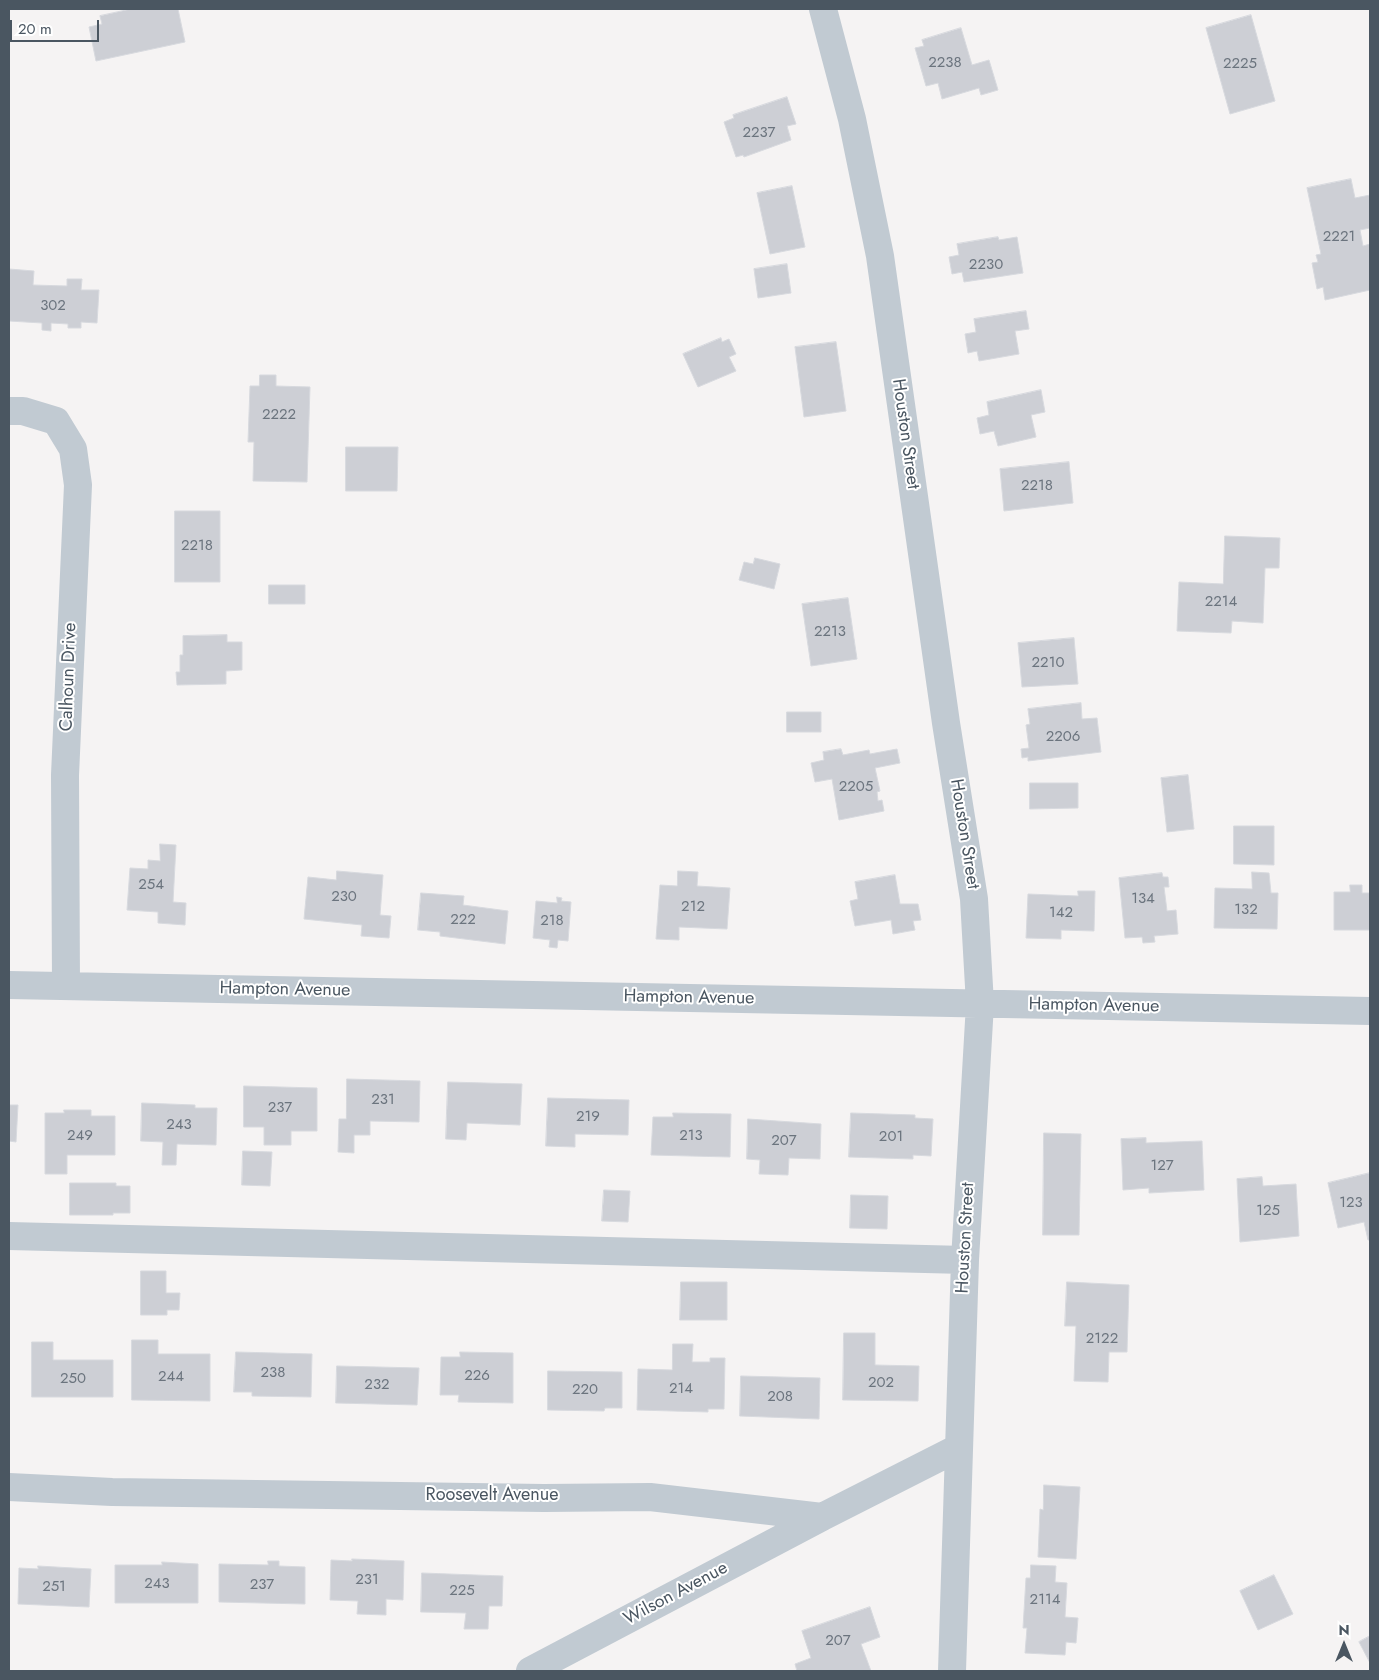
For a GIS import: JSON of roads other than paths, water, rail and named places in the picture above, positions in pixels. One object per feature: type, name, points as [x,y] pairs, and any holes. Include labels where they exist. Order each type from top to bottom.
[{"type":"street","name":"Houston Street","points":[[823,9],[852,119],[880,256],[945,713],[973,890],[980,1004],[965,1260],[952,1671]]},
{"type":"street","name":"Calhoun Drive","points":[[9,411],[22,411],[56,421],[73,449],[78,485],[65,775],[66,986]]},
{"type":"street","name":"Hampton Avenue","points":[[9,985],[1370,1011]]},
{"type":"street","points":[[9,1236],[965,1260]]},
{"type":"street","points":[[822,1517],[958,1448]]},
{"type":"street","name":"Roosevelt Avenue","points":[[9,1487],[132,1492],[544,1498],[650,1497],[822,1517]]},
{"type":"street","name":"Wilson Avenue","points":[[530,1671],[822,1517]]}]
